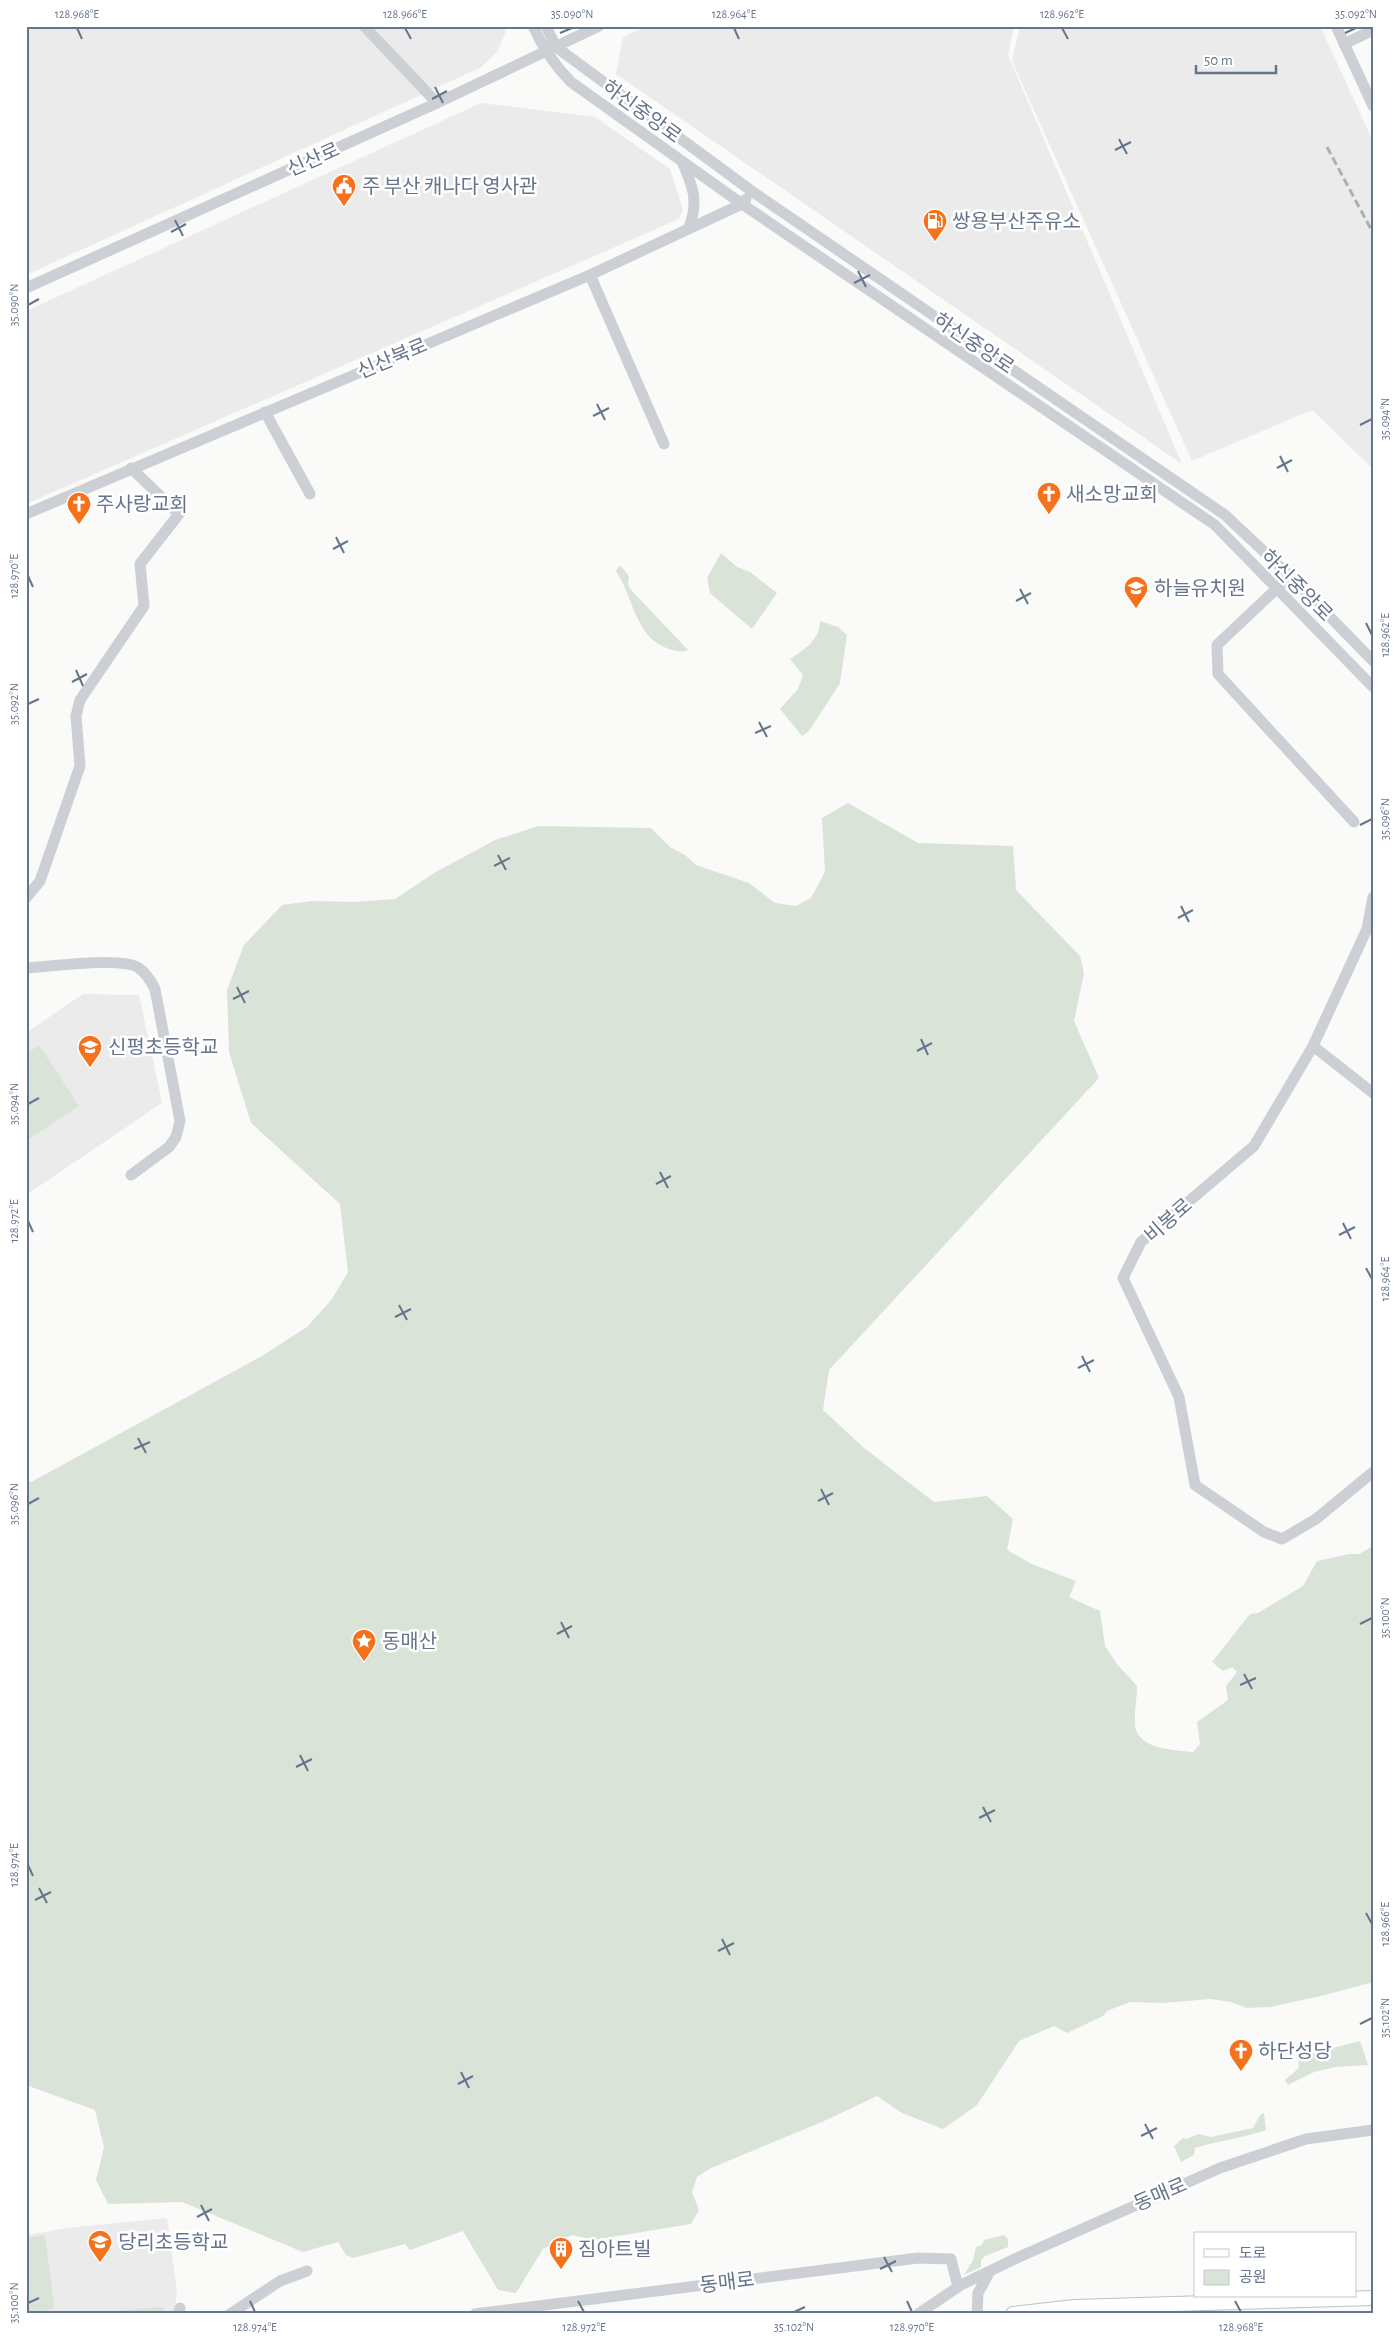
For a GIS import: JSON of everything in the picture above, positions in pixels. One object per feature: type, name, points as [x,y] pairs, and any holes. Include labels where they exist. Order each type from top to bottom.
[{"type":"main road","points":[[1013,2314],[1373,2298]]},
{"type":"street","points":[[364,26],[437,103]]},
{"type":"street","points":[[533,26],[550,50]]},
{"type":"street","points":[[546,26],[550,50],[557,69],[571,82],[742,204],[1215,525],[1276,590],[1373,687]]},
{"type":"street","name":"신산로","points":[[26,288],[437,103],[598,26]]},
{"type":"street","points":[[1336,26],[1373,106]]},
{"type":"street","points":[[1344,44],[1373,30]]},
{"type":"street","name":"하신중앙로","points":[[550,50],[753,192],[1225,515],[1290,576],[1373,661]]},
{"type":"street","points":[[682,161],[694,189],[695,212],[689,228]]},
{"type":"street","name":"신산북로","points":[[26,514],[590,275],[742,204],[753,192]]},
{"type":"street","points":[[590,275],[664,444]]},
{"type":"street","points":[[265,412],[310,494]]},
{"type":"street","points":[[26,898],[40,881],[80,766],[76,716],[80,700],[144,606],[140,564],[179,514],[131,468]]},
{"type":"street","points":[[1215,525],[1225,515]]},
{"type":"street","points":[[1290,576],[1217,645],[1218,674],[1354,822]]},
{"type":"street","name":"비봉로","points":[[1373,897],[1367,929],[1313,1046],[1254,1146],[1141,1242],[1123,1278],[1178,1397],[1195,1484],[1264,1532],[1282,1539],[1316,1519],[1373,1472]]},
{"type":"street","points":[[26,968],[122,962],[137,967],[148,976],[156,989],[180,1121],[176,1137],[169,1147],[131,1175]]},
{"type":"street","points":[[1313,1046],[1373,1093]]},
{"type":"street","name":"동매로","points":[[918,2314],[958,2287],[1037,2249],[1220,2168],[1306,2139],[1373,2130]]},
{"type":"street","name":"동매로","points":[[475,2314],[918,2258],[951,2259],[958,2287]]},
{"type":"street","points":[[230,2314],[280,2281],[307,2271]]},
{"type":"street","points":[[976,2314],[978,2293],[989,2273]]},
{"type":"shaded area","points":[[26,26],[506,26],[505,34],[497,52],[480,68],[26,275]]},
{"type":"shaded area","points":[[646,26],[1014,26],[1008,55],[1182,464],[616,74],[623,37]]},
{"type":"shaded area","points":[[1020,26],[1320,26],[1373,141],[1373,469],[1312,410],[1192,461],[1012,61]]},
{"type":"shaded area","points":[[481,103],[595,117],[670,169],[683,210],[679,219],[26,504],[26,311]]},
{"type":"shaded area","name":"신평초등학교","points":[[83,994],[139,995],[162,1103],[26,1195],[26,1033]]},
{"type":"shaded area","name":"당리초등학교","points":[[167,2218],[177,2292],[174,2314],[26,2314],[26,2235],[67,2228]]},
{"type":"green space","points":[[721,553],[737,567],[750,572],[777,593],[752,629],[710,593],[707,578]]},
{"type":"green space","points":[[620,565],[629,576],[628,584],[632,591],[688,650],[681,652],[669,649],[658,644],[649,636],[636,616],[616,571]]},
{"type":"green space","points":[[820,621],[838,627],[847,635],[840,683],[809,731],[802,736],[780,709],[798,689],[803,675],[790,659],[811,643],[817,634]]},
{"type":"green space","points":[[848,803],[918,843],[1013,846],[1016,890],[1080,956],[1084,973],[1074,1021],[1099,1078],[829,1370],[823,1410],[864,1448],[934,1502],[987,1496],[1013,1519],[1007,1550],[1032,1564],[1076,1581],[1069,1597],[1100,1611],[1105,1646],[1117,1664],[1137,1686],[1135,1726],[1138,1734],[1143,1740],[1159,1747],[1193,1752],[1200,1744],[1197,1722],[1228,1700],[1226,1686],[1237,1672],[1232,1667],[1223,1671],[1212,1662],[1250,1614],[1258,1613],[1303,1586],[1317,1561],[1349,1554],[1359,1554],[1373,1546],[1373,1982],[1270,2007],[1247,2008],[1231,2002],[1210,1999],[1163,2003],[1130,2002],[1107,2011],[1103,2016],[1067,2033],[1054,2026],[1019,2041],[977,2105],[943,2129],[902,2113],[877,2096],[822,2122],[711,2168],[697,2177],[692,2192],[699,2210],[691,2224],[593,2240],[572,2235],[543,2249],[516,2293],[498,2290],[463,2231],[410,2250],[405,2244],[353,2258],[346,2255],[338,2242],[303,2252],[182,2202],[108,2204],[96,2180],[104,2147],[95,2110],[26,2085],[26,1483],[33,1481],[262,1356],[307,1327],[332,1299],[348,1272],[340,1204],[251,1123],[229,1052],[227,990],[244,945],[282,905],[312,901],[355,902],[395,899],[434,873],[495,840],[539,826],[651,828],[670,847],[685,855],[696,865],[749,883],[775,903],[796,906],[811,898],[825,872],[822,818]]},
{"type":"green space","points":[[39,1045],[79,1106],[26,1141],[26,1054]]},
{"type":"green space","points":[[1360,2041],[1368,2065],[1335,2067],[1314,2072],[1288,2085],[1285,2080],[1299,2068],[1298,2057]]},
{"type":"green space","points":[[1264,2113],[1266,2130],[1195,2148],[1194,2155],[1181,2162],[1174,2146],[1183,2138],[1186,2139],[1199,2134],[1211,2137],[1253,2128],[1260,2115]]},
{"type":"green space","points":[[45,2235],[54,2306],[53,2309],[49,2309],[50,2314],[26,2314],[26,2238]]},
{"type":"green space","points":[[1004,2235],[1008,2239],[1008,2247],[985,2256],[981,2260],[981,2267],[964,2275],[973,2260],[976,2247],[982,2245],[984,2240]]},
{"type":"green space","points":[[163,2307],[165,2314],[79,2314]]},
{"type":"railway","points":[[1327,147],[1373,233]]},
{"type":"place","name":"주 부산 캐나다 영사관","points":[[344,207]]},
{"type":"place","name":"쌍용부산주유소","points":[[935,242]]},
{"type":"place","name":"새소망교회","points":[[1049,515]]},
{"type":"place","name":"주사랑교회","points":[[79,525]]},
{"type":"place","name":"하늘유치원","points":[[1136,609]]},
{"type":"place","name":"신평초등학교","points":[[90,1068]]},
{"type":"place","name":"동매산","points":[[364,1662]]},
{"type":"place","name":"하단성당","points":[[1241,2072]]},
{"type":"place","name":"당리초등학교","points":[[100,2263]]},
{"type":"place","name":"짐아트빌","points":[[561,2270]]}]
